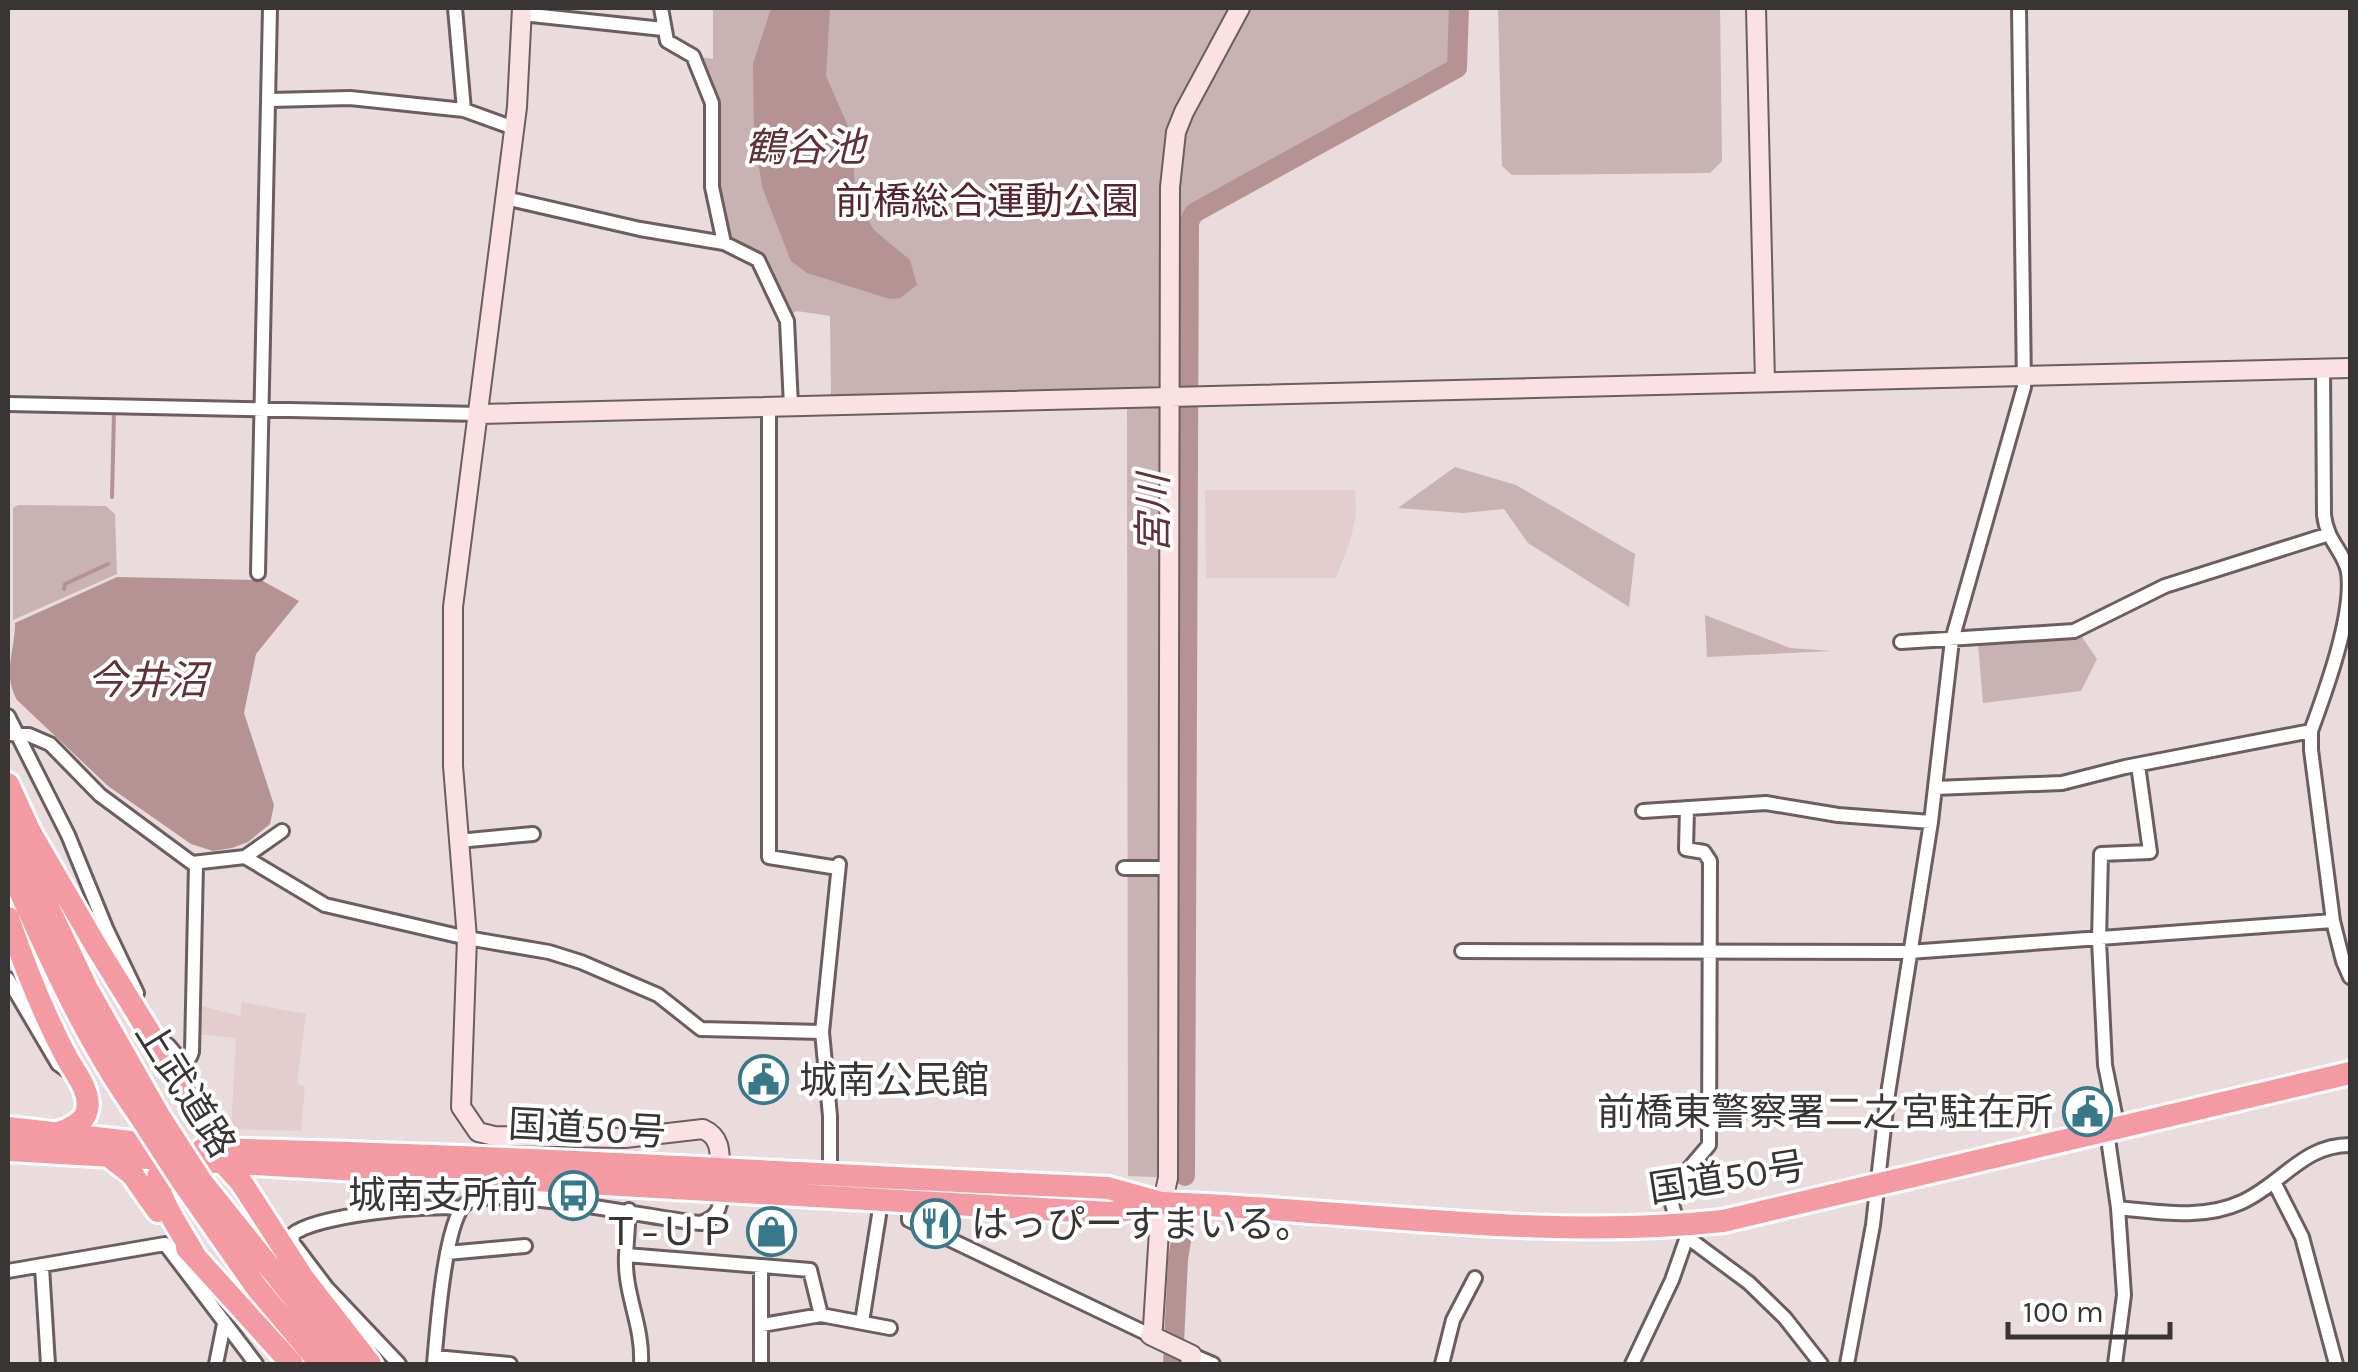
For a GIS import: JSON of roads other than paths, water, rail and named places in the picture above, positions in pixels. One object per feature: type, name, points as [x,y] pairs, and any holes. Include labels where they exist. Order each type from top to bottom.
[{"type":"highway","points":[[8,784],[30,832],[138,1004],[161,1052],[224,1156],[303,1278],[370,1364]]},
{"type":"highway","name":"上武道路","points":[[8,823],[149,1116],[256,1288],[321,1364]]},
{"type":"highway","name":"上武道路","points":[[8,864],[51,962],[122,1091],[149,1116]]},
{"type":"highway","points":[[8,918],[38,1000],[105,1122],[118,1135],[164,1151]]},
{"type":"highway","points":[[161,1052],[182,1114],[178,1133],[164,1151],[159,1190],[196,1258]]},
{"type":"highway","name":"国道50号","points":[[8,1128],[296,1166],[721,1181],[830,1175],[1108,1188],[1162,1202],[1684,1231],[2350,1072]]},
{"type":"highway","points":[[58,1133],[69,1130],[84,1117],[86,1093]]},
{"type":"highway","name":"国道50号","points":[[224,1156],[258,1147],[721,1181],[909,1201],[1111,1213],[1162,1202]]},
{"type":"highway","name":"国道50号","points":[[8,1150],[110,1157],[164,1151]]},
{"type":"highway","points":[[110,1157],[132,1174],[196,1258],[292,1364]]},
{"type":"highway","points":[[259,1210],[263,1181],[276,1171],[296,1166]]},
{"type":"highway","name":"上武道路","points":[[192,1181],[347,1364]]},
{"type":"street","points":[[258,573],[270,8]]},
{"type":"street","points":[[455,8],[464,110]]},
{"type":"street","points":[[661,8],[667,40],[694,56],[712,103],[712,186],[724,243]]},
{"type":"street","points":[[1176,396],[1161,179],[1165,143],[1177,108],[1228,8]]},
{"type":"street","points":[[1155,1338],[1162,1202],[1168,1186],[1164,868],[1176,396],[1170,186],[1174,142],[1184,112],[1240,8]]},
{"type":"street","points":[[1756,8],[1765,382]]},
{"type":"street","points":[[1847,1364],[1873,1225],[1952,640],[2025,375],[2018,8]]},
{"type":"street","points":[[510,1364],[435,1361],[447,1254],[461,1208],[470,1200],[628,1210],[702,1223],[720,1210],[720,1149],[716,1139],[703,1129],[625,1138],[530,1138],[478,1132],[466,1120],[461,1107],[468,938],[453,766],[453,607],[514,128],[522,11],[663,30]]},
{"type":"street","points":[[270,100],[350,98],[464,110],[514,128]]},
{"type":"street","points":[[505,198],[640,229],[724,243],[758,260],[787,321],[790,406]]},
{"type":"street","points":[[2323,367],[2326,535],[2347,565],[2350,592],[2311,732],[2311,750],[2334,921],[2350,977]]},
{"type":"street","points":[[8,404],[480,414],[2350,368]]},
{"type":"street","points":[[769,407],[769,857],[839,866],[822,1032],[830,1116],[830,1175]]},
{"type":"street","points":[[1900,642],[2074,631],[2164,586],[2326,535]]},
{"type":"street","points":[[8,716],[12,734],[68,835],[138,1004],[180,1059],[190,1057],[196,864]]},
{"type":"street","points":[[1935,788],[2062,783],[2311,732]]},
{"type":"street","points":[[12,734],[37,737],[50,744],[100,795],[196,864],[245,858],[282,831]]},
{"type":"street","points":[[2115,1364],[2124,1295],[2105,1065],[2099,940],[2101,854],[2150,852],[2138,765]]},
{"type":"street","points":[[1643,811],[1766,803],[1838,816],[1930,822]]},
{"type":"street","points":[[1686,808],[1686,849],[1710,856],[1709,1144],[1669,1192],[1684,1231],[1749,1283],[1785,1318],[1822,1364]]},
{"type":"street","points":[[458,841],[533,834]]},
{"type":"street","points":[[245,858],[324,905],[549,952],[613,974],[658,996],[701,1029],[822,1032]]},
{"type":"street","points":[[1124,868],[1164,868]]},
{"type":"street","points":[[1462,951],[1909,952],[2334,921]]},
{"type":"street","points":[[8,980],[58,1064],[64,1071],[73,1068]]},
{"type":"street","points":[[2118,1208],[2176,1214],[2220,1210],[2276,1184],[2313,1152],[2332,1145],[2350,1145]]},
{"type":"street","points":[[2276,1184],[2302,1237],[2336,1364]]},
{"type":"street","points":[[909,1201],[908,1220],[1188,1357],[1212,1364]]},
{"type":"street","points":[[399,1364],[320,1280],[292,1241],[292,1235],[324,1221],[440,1206],[461,1208]]},
{"type":"street","points":[[628,1210],[625,1278],[642,1337],[641,1364]]},
{"type":"street","points":[[862,1322],[878,1215]]},
{"type":"street","points":[[1632,1364],[1672,1280],[1684,1231]]},
{"type":"street","points":[[8,1272],[162,1243],[256,1364]]},
{"type":"street","points":[[447,1254],[525,1246]]},
{"type":"street","points":[[626,1255],[810,1270],[821,1315]]},
{"type":"street","points":[[760,1364],[761,1266]]},
{"type":"street","points":[[42,1267],[48,1364]]},
{"type":"street","points":[[1442,1364],[1453,1320],[1475,1278]]},
{"type":"street","points":[[762,1325],[821,1315],[890,1328]]},
{"type":"street","points":[[216,1364],[224,1324]]},
{"type":"water","name":"鶴谷池","points":[[771,8],[830,8],[826,76],[851,133],[856,200],[874,230],[910,260],[917,285],[900,298],[890,299],[807,273],[791,261],[762,187],[754,133],[753,64]]},
{"type":"water","name":"今井沼","points":[[117,577],[261,580],[299,601],[256,654],[244,713],[274,805],[270,824],[248,842],[213,851],[191,844],[108,786],[17,700],[10,680],[15,623]]},
{"type":"waterway","name":"宮川","points":[[1185,1176],[1189,222],[1194,213],[1457,68],[1459,8]]},
{"type":"waterway","points":[[112,497],[114,413]]},
{"type":"waterway","points":[[64,589],[65,584],[108,564]]},
{"type":"waterway","name":"宮川","points":[[1173,1364],[1178,1259],[1184,1222]]},
{"type":"place","name":"城南公民館","points":[[764,1080]]},
{"type":"place","name":"前橋東警察署二之宮駐在所","points":[[2088,1112]]},
{"type":"place","name":"城南支所前","points":[[573,1195]]},
{"type":"place","name":"はっぴーすまいる。","points":[[936,1224]]},
{"type":"place","name":"Ｔ−ＵＰ","points":[[771,1232]]},
{"type":"park label","name":"前橋総合運動公園","points":[[987,201]]}]
